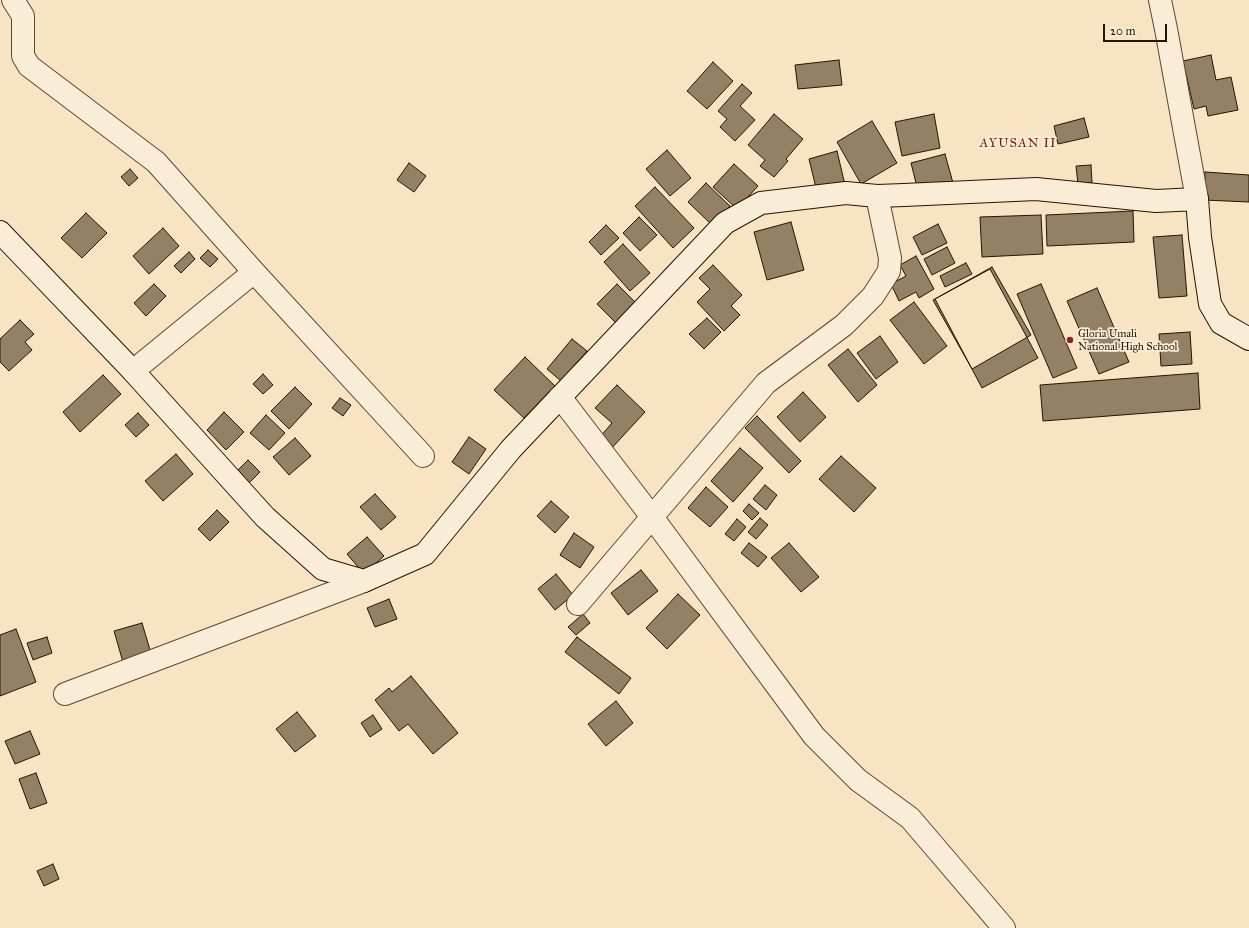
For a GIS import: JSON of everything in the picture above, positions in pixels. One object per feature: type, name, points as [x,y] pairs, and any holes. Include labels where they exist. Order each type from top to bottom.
[{"type":"street","points":[[13,0],[23,16],[23,56],[29,66],[156,162],[254,272],[423,456]]},
{"type":"street","points":[[1160,0],[1197,198],[1200,237],[1210,304],[1221,323],[1249,339]]},
{"type":"street","points":[[65,694],[364,581],[425,554],[511,449],[725,223],[761,203],[846,193],[877,196],[1036,189],[1156,201],[1197,198]]},
{"type":"street","points":[[578,604],[766,383],[844,325],[872,296],[889,271],[890,258],[877,196]]},
{"type":"street","points":[[0,232],[133,371],[265,517],[323,569],[364,581]]},
{"type":"street","points":[[133,371],[254,272]]},
{"type":"street","points":[[560,397],[652,517],[814,736],[858,780],[910,818],[1004,928]]},
{"type":"building","points":[[1211,55],[1216,80],[1231,77],[1238,110],[1208,116],[1206,106],[1194,109],[1183,61]]},
{"type":"building","points":[[839,60],[842,85],[798,89],[795,65]]},
{"type":"building","points":[[713,62],[733,81],[707,109],[687,91]]},
{"type":"building","points":[[742,84],[752,93],[740,106],[755,120],[735,141],[720,127],[727,119],[718,111]]},
{"type":"building","points":[[774,114],[803,139],[786,159],[788,161],[774,177],[760,166],[765,160],[748,145]]},
{"type":"building","points":[[934,114],[940,148],[902,156],[895,122]]},
{"type":"building","points":[[1084,118],[1089,137],[1058,144],[1054,126]]},
{"type":"building","points":[[872,121],[897,163],[861,184],[837,142]]},
{"type":"building","points":[[667,150],[691,178],[670,196],[646,169]]},
{"type":"building","points":[[837,151],[845,185],[817,192],[809,159]]},
{"type":"building","points":[[945,154],[953,183],[918,191],[911,163]]},
{"type":"building","points":[[409,163],[426,176],[414,192],[397,180]]},
{"type":"building","points":[[734,164],[758,186],[737,209],[713,187]]},
{"type":"building","points":[[1091,165],[1092,183],[1078,184],[1076,166]]},
{"type":"building","points":[[130,169],[138,178],[129,186],[121,177]]},
{"type":"building","points":[[1205,172],[1249,175],[1249,202],[1204,200]]},
{"type":"building","points":[[706,183],[730,206],[712,225],[688,202]]},
{"type":"building","points":[[655,187],[694,228],[673,248],[635,206]]},
{"type":"building","points":[[1133,211],[1134,242],[1047,246],[1046,215]]},
{"type":"building","points":[[86,213],[107,233],[82,258],[61,238]]},
{"type":"building","points":[[1041,215],[1043,254],[982,257],[980,217]]},
{"type":"building","points":[[639,217],[657,235],[640,251],[623,233]]},
{"type":"building","points":[[791,222],[804,270],[767,280],[754,232]]},
{"type":"building","points":[[938,224],[947,243],[922,255],[913,237]]},
{"type":"building","points":[[606,225],[619,238],[601,255],[589,242]]},
{"type":"building","points":[[163,228],[179,246],[149,274],[133,256]]},
{"type":"building","points":[[1182,235],[1187,296],[1159,298],[1153,237]]},
{"type":"building","points":[[623,244],[650,273],[630,291],[604,262]]},
{"type":"building","points":[[947,247],[955,263],[932,275],[924,259]]},
{"type":"building","points":[[208,250],[218,259],[210,267],[200,258]]},
{"type":"building","points":[[189,252],[195,259],[181,273],[174,266]]},
{"type":"building","points":[[916,256],[934,289],[919,298],[916,292],[899,301],[891,284],[906,276],[900,265]]},
{"type":"building","points":[[966,263],[972,274],[945,287],[940,276]]},
{"type":"building","points":[[713,265],[742,295],[731,306],[740,315],[724,331],[697,302],[710,289],[699,278]]},
{"type":"building","points":[[992,267],[1031,335],[972,369],[933,300]]},
{"type":"building","points":[[990,269],[1038,358],[982,388],[935,299]]},
{"type":"building","points":[[154,284],[166,296],[146,316],[134,303]]},
{"type":"building","points":[[617,284],[638,305],[618,325],[597,304]]},
{"type":"building","points":[[1041,284],[1077,368],[1053,378],[1017,294]]},
{"type":"building","points":[[1097,288],[1129,362],[1099,374],[1067,301]]},
{"type":"building","points":[[914,302],[947,346],[924,364],[890,320]]},
{"type":"building","points":[[707,318],[721,332],[704,349],[689,334]]},
{"type":"building","points":[[20,320],[34,334],[25,342],[32,350],[9,371],[0,362],[0,339]]},
{"type":"building","points":[[1190,332],[1192,364],[1161,366],[1159,334]]},
{"type":"building","points":[[880,336],[898,362],[876,379],[857,353]]},
{"type":"building","points":[[572,339],[587,351],[561,381],[547,369]]},
{"type":"building","points":[[848,349],[877,385],[858,402],[828,365]]},
{"type":"building","points":[[525,357],[555,386],[524,418],[494,390]]},
{"type":"building","points":[[1198,373],[1200,409],[1043,421],[1040,385]]},
{"type":"building","points":[[263,374],[273,385],[263,394],[253,384]]},
{"type":"building","points":[[103,375],[121,394],[80,432],[63,412]]},
{"type":"building","points":[[617,385],[645,412],[610,450],[598,439],[612,423],[595,408]]},
{"type":"building","points":[[295,387],[312,404],[289,429],[271,411]]},
{"type":"building","points":[[803,392],[826,417],[800,442],[777,417]]},
{"type":"building","points":[[340,398],[351,405],[343,416],[332,408]]},
{"type":"building","points":[[224,412],[244,432],[226,450],[207,430]]},
{"type":"building","points":[[138,413],[149,425],[136,437],[125,425]]},
{"type":"building","points":[[266,415],[285,433],[269,450],[250,433]]},
{"type":"building","points":[[757,416],[801,461],[789,473],[745,428]]},
{"type":"building","points":[[469,437],[486,449],[469,474],[452,462]]},
{"type":"building","points":[[295,438],[311,456],[289,475],[273,457]]},
{"type":"building","points":[[740,448],[763,468],[733,502],[711,481]]},
{"type":"building","points":[[176,454],[193,474],[163,501],[145,481]]},
{"type":"building","points":[[841,456],[876,488],[854,512],[819,479]]},
{"type":"building","points":[[248,460],[260,472],[248,484],[236,472]]},
{"type":"building","points":[[765,485],[777,495],[766,510],[753,499]]},
{"type":"building","points":[[706,487],[728,507],[710,527],[688,508]]},
{"type":"building","points":[[375,494],[396,517],[381,530],[360,507]]},
{"type":"building","points":[[551,501],[569,517],[555,533],[537,516]]},
{"type":"building","points":[[749,504],[759,513],[752,520],[743,511]]},
{"type":"building","points":[[217,510],[229,522],[210,541],[198,529]]},
{"type":"building","points":[[760,518],[768,525],[756,539],[748,532]]},
{"type":"building","points":[[737,519],[746,527],[734,541],[725,534]]},
{"type":"building","points":[[574,533],[594,547],[580,568],[560,555]]},
{"type":"building","points":[[367,537],[384,556],[364,574],[347,554]]},
{"type":"building","points":[[749,543],[767,557],[758,567],[741,553]]},
{"type":"building","points":[[789,543],[819,577],[801,592],[771,558]]},
{"type":"building","points":[[641,570],[658,591],[628,615],[611,593]]},
{"type":"building","points":[[556,574],[573,595],[555,610],[538,589]]},
{"type":"building","points":[[678,594],[700,615],[667,649],[646,628]]},
{"type":"building","points":[[389,599],[397,619],[375,627],[367,608]]},
{"type":"building","points":[[583,614],[590,623],[576,635],[568,627]]},
{"type":"building","points":[[142,623],[153,660],[125,669],[114,631]]},
{"type":"building","points":[[16,629],[36,682],[0,696],[0,635]]},
{"type":"building","points":[[47,637],[52,653],[33,660],[27,643]]},
{"type":"building","points":[[577,637],[631,678],[619,694],[565,652]]},
{"type":"building","points":[[411,676],[458,733],[433,754],[408,724],[399,731],[375,700],[389,688],[392,692]]},
{"type":"building","points":[[616,701],[633,723],[606,746],[588,724]]},
{"type":"building","points":[[297,712],[316,736],[295,752],[276,729]]},
{"type":"building","points":[[373,715],[382,729],[370,737],[361,723]]},
{"type":"building","points":[[30,731],[40,754],[15,764],[5,741]]},
{"type":"building","points":[[36,773],[47,803],[30,809],[19,779]]},
{"type":"building","points":[[53,864],[59,879],[44,886],[37,871]]},
{"type":"place","name":"Gloria Umali National High School","points":[[1070,340]]},
{"type":"district","name":"AYUSAN II","points":[[1018,144]]}]
